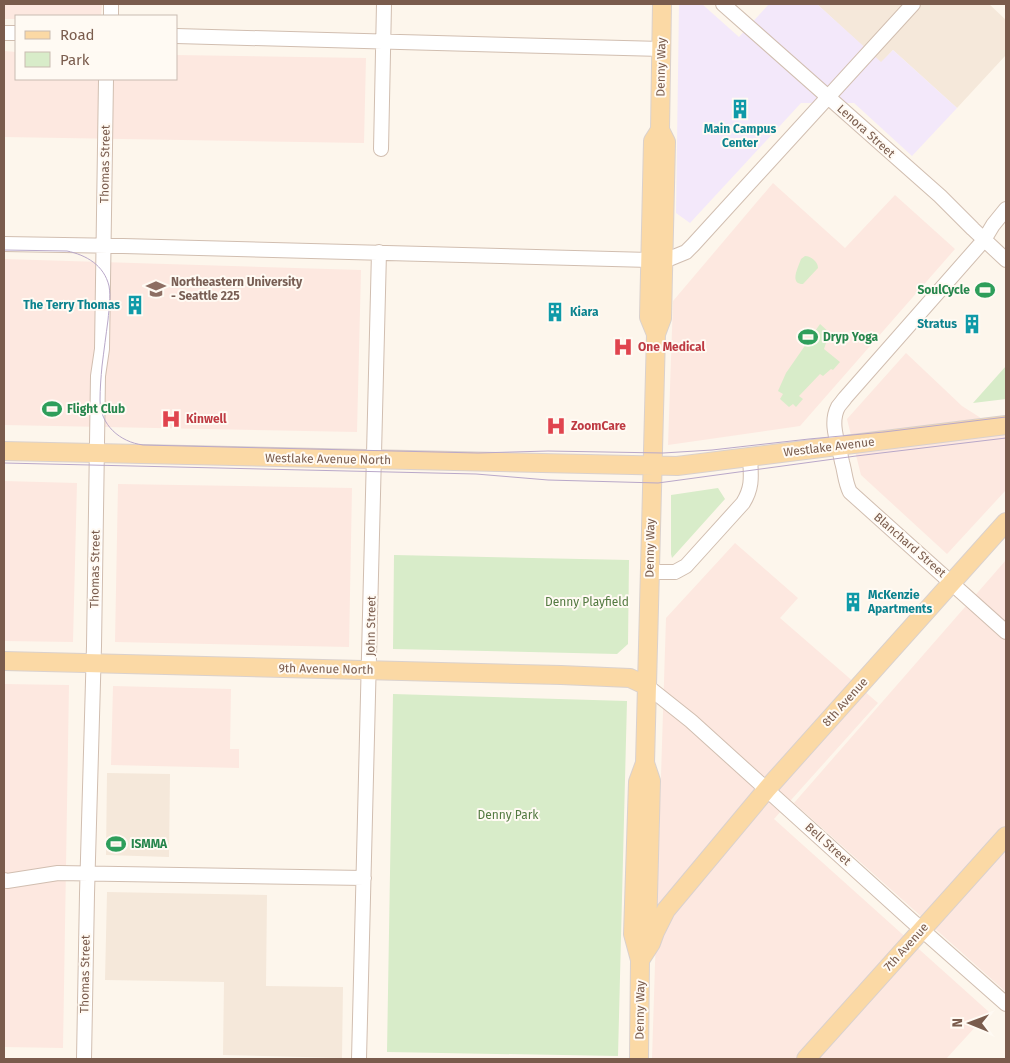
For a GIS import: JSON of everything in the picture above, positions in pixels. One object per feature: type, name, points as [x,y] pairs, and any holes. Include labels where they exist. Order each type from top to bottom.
[{"type":"main road","name":"Denny Way","points":[[640,960],[633,934],[638,782],[645,763],[656,334],[650,317],[657,260],[653,141],[660,130],[662,4]]},
{"type":"main road","name":"Westlake Avenue","points":[[652,466],[677,466],[1006,425]]},
{"type":"main road","name":"Westlake Avenue North","points":[[4,451],[652,466]]},
{"type":"main road","name":"8th Avenue","points":[[640,960],[651,943],[666,910],[767,789],[1006,522]]},
{"type":"main road","name":"9th Avenue North","points":[[4,661],[561,675],[630,678],[647,686]]},
{"type":"main road","name":"Denny Way","points":[[639,1059],[640,960],[647,934],[651,781],[645,763]]},
{"type":"main road","name":"7th Avenue","points":[[807,1059],[1006,836]]},
{"type":"main road","points":[[648,895],[668,894],[687,885]]},
{"type":"street","points":[[380,149],[384,4]]},
{"type":"street","name":"Lenora Street","points":[[723,4],[907,169],[940,196],[1006,260]]},
{"type":"street","points":[[4,244],[657,260],[686,252],[693,245],[913,4]]},
{"type":"street","points":[[178,36],[662,49]]},
{"type":"street","name":"Thomas Street","points":[[84,1059],[94,663],[98,376],[102,349],[106,80]]},
{"type":"street","name":"Blanchard Street","points":[[1006,209],[984,240],[841,403],[837,409],[834,424],[845,480],[850,492],[1006,632]]},
{"type":"street","name":"John Street","points":[[359,1059],[380,252]]},
{"type":"street","points":[[650,572],[675,572],[686,566],[743,504],[751,487],[750,457]]},
{"type":"street","name":"Bell Street","points":[[647,686],[691,721],[1006,1004]]},
{"type":"street","points":[[4,880],[58,873],[364,878]]},
{"type":"shaded area","points":[[4,4],[102,4],[101,15],[15,15],[15,19],[4,19]]},
{"type":"shaded area","points":[[679,4],[702,4],[739,37],[769,4],[817,4],[881,62],[893,50],[957,108],[912,156],[854,103],[801,103],[690,223],[676,213]]},
{"type":"shaded area","points":[[817,4],[989,4],[1006,20],[1006,55],[957,108],[893,50],[881,63]]},
{"type":"shaded area","points":[[4,51],[15,52],[15,80],[178,80],[178,55],[366,58],[364,143],[4,137]]},
{"type":"shaded area","points":[[773,183],[845,248],[895,195],[955,249],[800,426],[668,445],[673,301]]},
{"type":"shaded area","points":[[4,259],[361,270],[357,432],[4,425]]},
{"type":"shaded area","points":[[906,353],[962,406],[1006,434],[1006,490],[947,554],[861,475],[847,419]]},
{"type":"shaded area","points":[[4,481],[77,483],[73,642],[4,641]]},
{"type":"shaded area","points":[[118,484],[352,488],[349,647],[115,642]]},
{"type":"shaded area","points":[[735,543],[798,598],[780,618],[878,703],[774,819],[989,1012],[946,1059],[652,1059],[666,618]]},
{"type":"shaded area","points":[[1006,560],[1006,992],[794,803]]},
{"type":"shaded area","points":[[4,684],[69,685],[63,1048],[4,1047]]},
{"type":"shaded area","points":[[113,686],[231,689],[230,749],[239,749],[239,768],[111,765]]},
{"type":"shaded area","points":[[107,773],[170,774],[169,857],[106,855]]},
{"type":"shaded area","points":[[107,892],[267,895],[266,986],[343,987],[342,1058],[223,1055],[224,982],[105,980]]},
{"type":"green space","points":[[805,256],[814,260],[818,268],[803,284],[796,281],[795,278],[801,259]]},
{"type":"green space","points":[[820,324],[830,333],[824,341],[826,343],[824,349],[840,362],[833,370],[831,369],[823,376],[820,374],[799,396],[803,399],[796,407],[793,404],[789,407],[780,399],[783,394],[778,391],[786,373]]},
{"type":"green space","points":[[1006,366],[1006,399],[973,403]]},
{"type":"green space","points":[[718,488],[725,499],[672,558],[671,495]]},
{"type":"green space","name":"Denny Playfield","points":[[394,555],[629,560],[628,644],[617,654],[393,649]]},
{"type":"green space","name":"Denny Park","points":[[393,694],[627,701],[618,1056],[387,1052]]},
{"type":"tram line","points":[[4,250],[67,251],[87,258],[103,272],[109,286],[110,298],[101,374],[101,409],[103,417],[113,431],[127,440],[143,445],[478,453],[548,451],[663,453],[712,450],[884,432],[1006,417]]},
{"type":"tram line","points":[[4,463],[476,474],[548,480],[658,483],[1006,438]]},
{"type":"place","name":"Main Campus Center","points":[[740,109]]},
{"type":"place","name":"Northeastern University - Seattle 225","points":[[156,289]]},
{"type":"place","name":"SoulCycle","points":[[985,290]]},
{"type":"place","name":"The Terry Thomas","points":[[135,305]]},
{"type":"place","name":"Kiara","points":[[555,312]]},
{"type":"place","name":"Stratus","points":[[972,324]]},
{"type":"place","name":"Dryp Yoga","points":[[808,337]]},
{"type":"place","name":"One Medical","points":[[623,347]]},
{"type":"place","name":"Flight Club","points":[[52,409]]},
{"type":"place","name":"Kinwell","points":[[171,419]]},
{"type":"place","name":"ZoomCare","points":[[556,426]]},
{"type":"place","name":"McKenzie Apartments","points":[[853,602]]},
{"type":"place","name":"ISMMA","points":[[116,844]]}]
